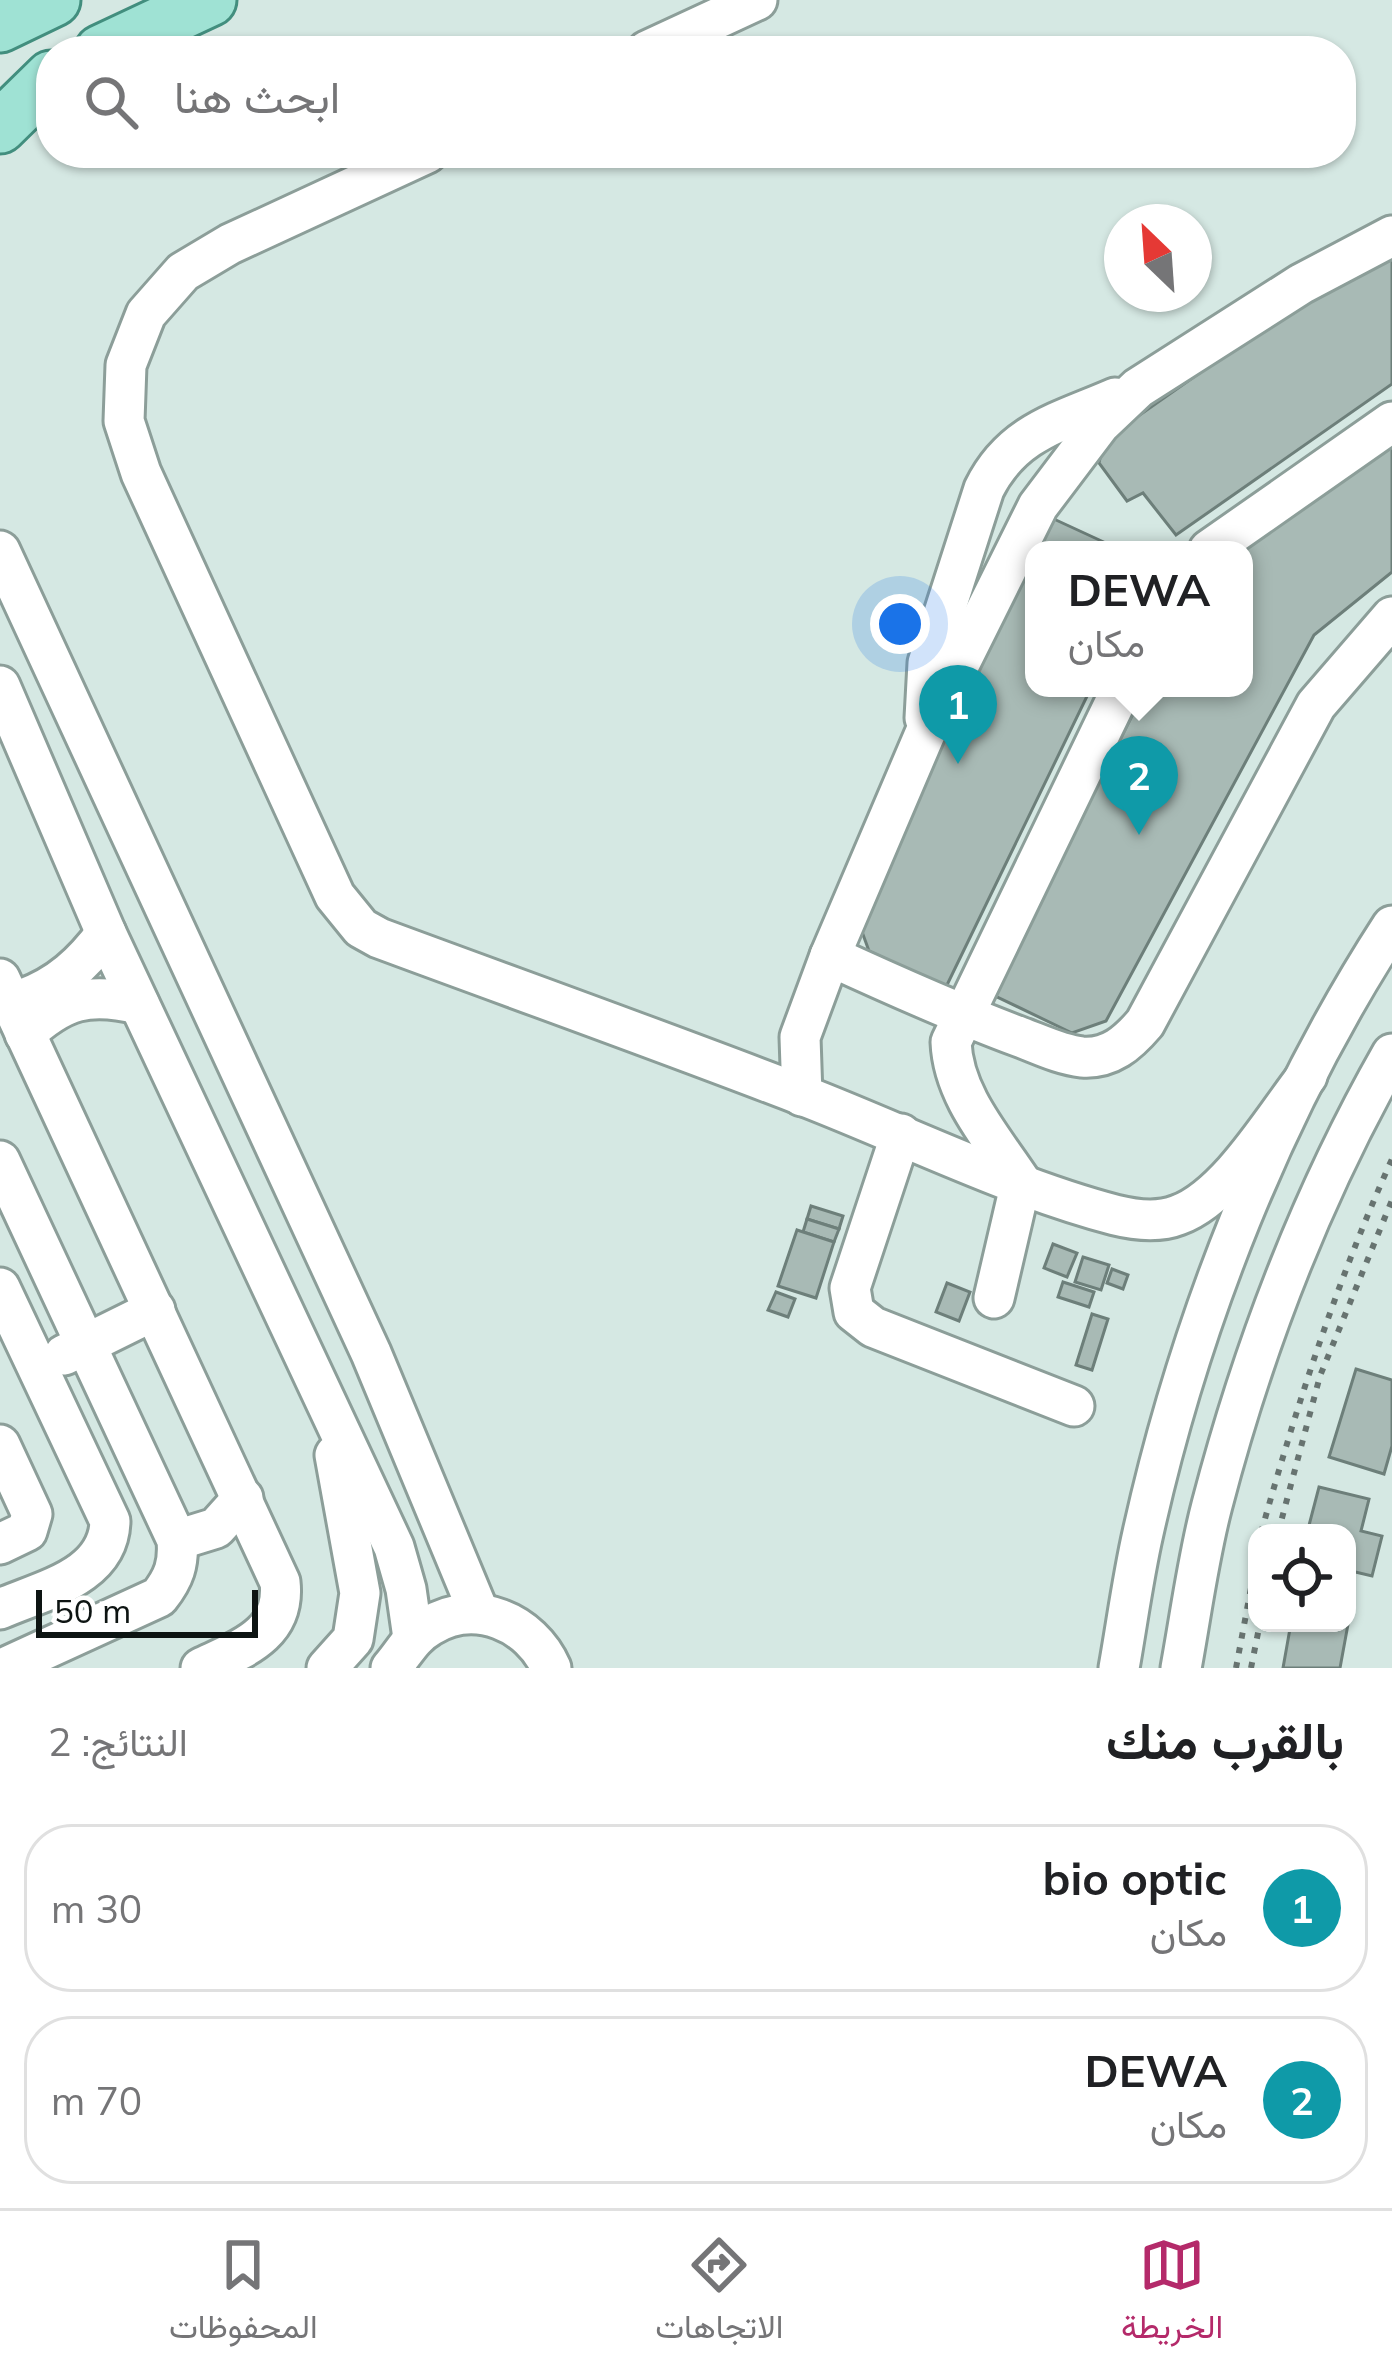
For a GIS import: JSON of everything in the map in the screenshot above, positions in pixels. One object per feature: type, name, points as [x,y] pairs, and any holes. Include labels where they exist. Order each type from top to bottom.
[{"type":"main road","points":[[0,26],[54,0]]},
{"type":"main road","points":[[133,36],[211,0]]},
{"type":"main road","points":[[0,98],[36,82]]},
{"type":"main road","points":[[0,127],[36,91]]},
{"type":"street","points":[[679,36],[757,0]]},
{"type":"street","points":[[395,168],[230,244],[183,272],[146,314],[126,365],[124,421],[141,473],[335,896],[361,928],[1021,1182],[1113,1215],[1144,1221],[1176,1216],[1204,1202],[1307,1076]]},
{"type":"street","points":[[927,729],[923,685],[928,663],[996,465],[1036,432],[1138,388],[1301,284],[1392,236]]},
{"type":"street","points":[[802,1096],[800,1037],[927,729],[1037,506],[1100,424],[1138,388]]},
{"type":"street","points":[[1222,541],[1392,422]]},
{"type":"street","points":[[0,550],[351,1310],[479,1612]]},
{"type":"street","points":[[830,956],[961,1016],[1083,1057],[1107,1054],[1129,1042],[1144,1023],[1316,705],[1392,617]]},
{"type":"street","points":[[1,690],[106,933],[394,1547],[406,1589],[398,1659]]},
{"type":"street","points":[[994,1298],[1021,1182],[964,1095],[952,1069],[951,1042],[1118,697]]},
{"type":"street","points":[[1119,1668],[1142,1534],[1184,1377],[1239,1224],[1307,1076],[1392,926]]},
{"type":"street","points":[[12,1006],[66,977],[106,933]]},
{"type":"street","points":[[12,1006],[48,1013],[77,1000],[109,997],[139,1004]]},
{"type":"street","points":[[12,1006],[280,1582],[280,1609],[257,1641],[201,1668]]},
{"type":"street","points":[[1181,1668],[1211,1510],[1255,1354],[1305,1226],[1392,1054]]},
{"type":"street","points":[[901,1134],[850,1288],[854,1312],[873,1327],[1074,1406]]},
{"type":"street","points":[[0,1161],[177,1540],[178,1561],[159,1597],[4,1668]]},
{"type":"street","points":[[0,1288],[110,1521],[103,1555],[91,1568],[0,1610]]},
{"type":"street","points":[[38,1367],[155,1310]]},
{"type":"street","points":[[322,1391],[360,1593],[352,1639],[327,1668]]},
{"type":"street","points":[[0,1445],[32,1514],[27,1531],[0,1544]]},
{"type":"street","points":[[177,1540],[216,1528],[243,1498]]},
{"type":"street","points":[[398,1659],[434,1623],[479,1612],[517,1626],[543,1650],[551,1668]]},
{"type":"path","points":[[1264,1524],[1307,1371],[1350,1251],[1392,1159]]},
{"type":"path","points":[[1280,1524],[1320,1376],[1392,1199]]},
{"type":"path","points":[[1236,1668],[1248,1604]]},
{"type":"path","points":[[1251,1668],[1258,1632]]},
{"type":"building","points":[[1392,252],[1392,384],[1176,535],[1143,493],[1127,501],[1099,463],[1104,440],[1318,290]]},
{"type":"building","points":[[1392,446],[1392,572],[1314,635],[1106,1021],[1072,1033],[991,994],[1141,697],[1253,697],[1253,542]]},
{"type":"building","points":[[1043,514],[1102,541],[1030,541]]},
{"type":"building","points":[[1025,551],[1025,697],[1087,697],[946,987],[869,951],[853,907]]},
{"type":"building","points":[[811,1206],[843,1216],[839,1229],[807,1219]]},
{"type":"building","points":[[807,1219],[839,1229],[834,1242],[803,1232]]},
{"type":"building","points":[[797,1230],[834,1242],[816,1298],[778,1286]]},
{"type":"building","points":[[1053,1244],[1077,1253],[1067,1277],[1044,1268]]},
{"type":"building","points":[[1083,1257],[1109,1265],[1101,1290],[1075,1282]]},
{"type":"building","points":[[1112,1269],[1128,1275],[1123,1289],[1107,1283]]},
{"type":"building","points":[[1063,1282],[1094,1292],[1089,1307],[1058,1297]]},
{"type":"building","points":[[947,1283],[970,1292],[959,1321],[936,1312]]},
{"type":"building","points":[[776,1292],[795,1299],[788,1317],[768,1310]]},
{"type":"building","points":[[1092,1314],[1108,1319],[1092,1370],[1076,1365]]},
{"type":"building","points":[[1356,1369],[1392,1380],[1392,1446],[1384,1474],[1329,1457]]},
{"type":"building","points":[[1319,1487],[1369,1499],[1361,1531],[1382,1536],[1372,1576],[1356,1572],[1356,1524],[1309,1524]]},
{"type":"building","points":[[1289,1632],[1347,1632],[1340,1668],[1283,1668]]},
{"type":"place","name":"bio optic","points":[[958,764]]},
{"type":"place","name":"DEWA","points":[[1139,835]]}]
